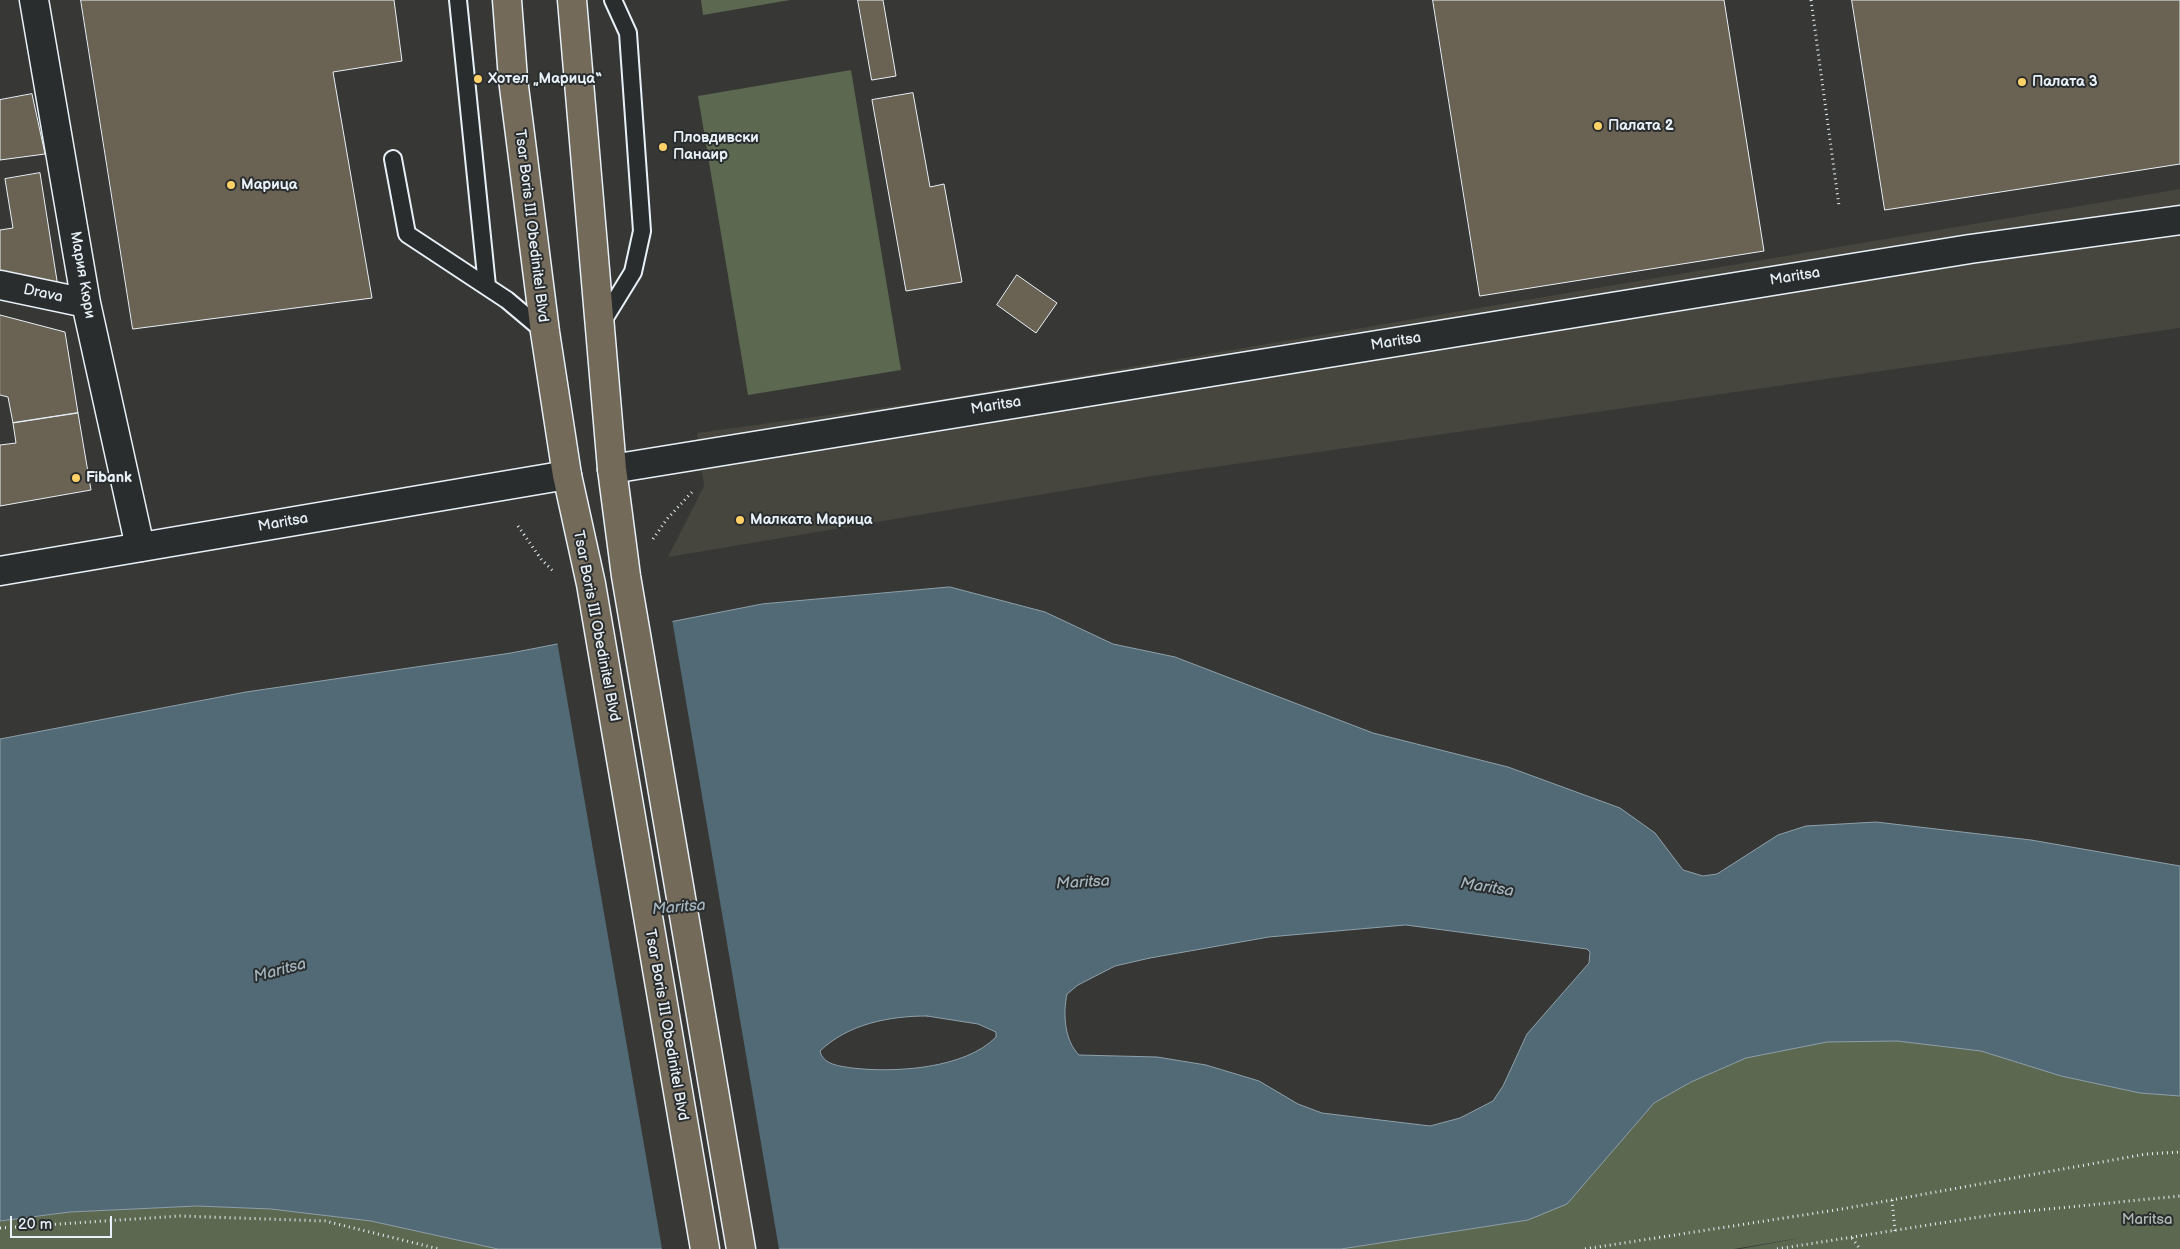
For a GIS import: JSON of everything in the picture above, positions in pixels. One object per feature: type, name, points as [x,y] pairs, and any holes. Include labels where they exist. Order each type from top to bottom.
[{"type":"main road","name":"Tsar Boris III Obedinitel Blvd","points":[[507,0],[513,79],[545,332],[567,475],[591,584],[704,1249]]},
{"type":"main road","points":[[572,0],[612,469],[626,576],[741,1249]]},
{"type":"street","name":"Мария Кюри","points":[[34,0],[86,303],[140,547]]},
{"type":"street","name":"Maritsa","points":[[612,469],[1951,252],[2180,220]]},
{"type":"street","name":"Drava","points":[[0,285],[86,303]]},
{"type":"street","name":"Maritsa","points":[[0,571],[567,475]]},
{"type":"lane","points":[[458,0],[487,286]]},
{"type":"lane","points":[[601,324],[633,272],[642,231],[628,33],[613,0]]},
{"type":"lane","points":[[393,159],[407,234],[487,286],[545,332]]},
{"type":"path","points":[[1811,0],[1839,206]]},
{"type":"path","points":[[652,540],[667,519],[692,492]]},
{"type":"path","points":[[518,526],[541,559],[553,569],[556,578]]},
{"type":"path","points":[[1585,1249],[1892,1200],[2146,1154],[2180,1152]]},
{"type":"path","points":[[1777,1249],[1998,1214],[2180,1196]]},
{"type":"path","points":[[1892,1200],[1895,1230]]},
{"type":"path","points":[[0,1228],[180,1216],[325,1221],[439,1249]]},
{"type":"path","points":[[1852,1238],[1860,1249]]},
{"type":"shaded area","points":[[2180,189],[2180,328],[1152,476],[668,557],[704,486],[697,433],[937,400]]},
{"type":"green space","points":[[701,0],[790,0],[703,15]]},
{"type":"green space","points":[[851,70],[901,370],[748,395],[698,96]]},
{"type":"green space","points":[[1897,1041],[1981,1051],[2061,1076],[2140,1093],[2180,1096],[2180,1249],[1740,1249],[1800,1238],[1734,1249],[1341,1249],[1528,1220],[1630,1131],[1654,1103],[1691,1082],[1746,1058],[1827,1042]]},
{"type":"green space","points":[[197,1206],[271,1209],[371,1221],[498,1249],[0,1249],[0,1221],[70,1212]]},
{"type":"water","points":[[950,587],[1045,612],[1113,644],[1175,657],[1373,733],[1508,767],[1620,808],[1655,833],[1683,870],[1703,876],[1717,874],[1778,835],[1806,826],[1876,822],[2031,840],[2180,866],[2180,1096],[2140,1093],[2061,1076],[1981,1051],[1897,1041],[1827,1042],[1746,1058],[1691,1082],[1654,1103],[1567,1204],[1528,1220],[1341,1249],[498,1249],[371,1221],[271,1209],[197,1206],[70,1212],[0,1221],[0,739],[246,692],[511,653],[762,604]],"holes":[[[1406,925],[1587,949],[1590,952],[1589,963],[1527,1034],[1503,1086],[1493,1101],[1460,1118],[1430,1126],[1322,1113],[1298,1104],[1259,1081],[1206,1065],[1157,1057],[1079,1055],[1070,1042],[1065,1018],[1067,994],[1078,985],[1115,966],[1269,937]],[[913,1016],[927,1016],[978,1024],[996,1032],[996,1037],[983,1048],[966,1056],[948,1062],[908,1069],[888,1070],[842,1066],[828,1062],[820,1051],[843,1034],[870,1023]]]},
{"type":"pier","points":[[672,619],[779,1249],[662,1249],[557,641]]},
{"type":"building","name":"Марица","points":[[81,0],[394,0],[402,61],[333,72],[372,298],[133,329]]},
{"type":"building","points":[[858,0],[883,0],[896,76],[872,80]]},
{"type":"building","name":"Палата 2","points":[[1433,0],[1724,0],[1764,251],[1480,296]]},
{"type":"building","name":"Палата 3","points":[[1852,0],[2180,0],[2180,164],[1885,210]]},
{"type":"building","points":[[913,93],[930,187],[944,184],[962,282],[906,291],[872,100]]},
{"type":"building","points":[[32,94],[45,154],[0,160],[0,100]]},
{"type":"building","points":[[40,173],[58,287],[0,277],[0,230],[13,228],[5,179]]},
{"type":"building","points":[[1017,275],[1057,303],[1036,333],[997,305]]},
{"type":"building","points":[[0,315],[65,332],[78,413],[13,423],[8,397],[0,395]]},
{"type":"building","points":[[78,413],[91,490],[0,506],[0,445],[16,443],[13,423]]},
{"type":"place","name":"Хотел „Марица“","points":[[478,79]]},
{"type":"place","name":"Палата 3","points":[[2022,82]]},
{"type":"place","name":"Палата 2","points":[[1598,126]]},
{"type":"place","name":"Пловдивски Панаир","points":[[663,147]]},
{"type":"place","name":"Марица","points":[[231,185]]},
{"type":"place","name":"Fibank","points":[[76,478]]},
{"type":"place","name":"Малката Марица","points":[[740,520]]}]
